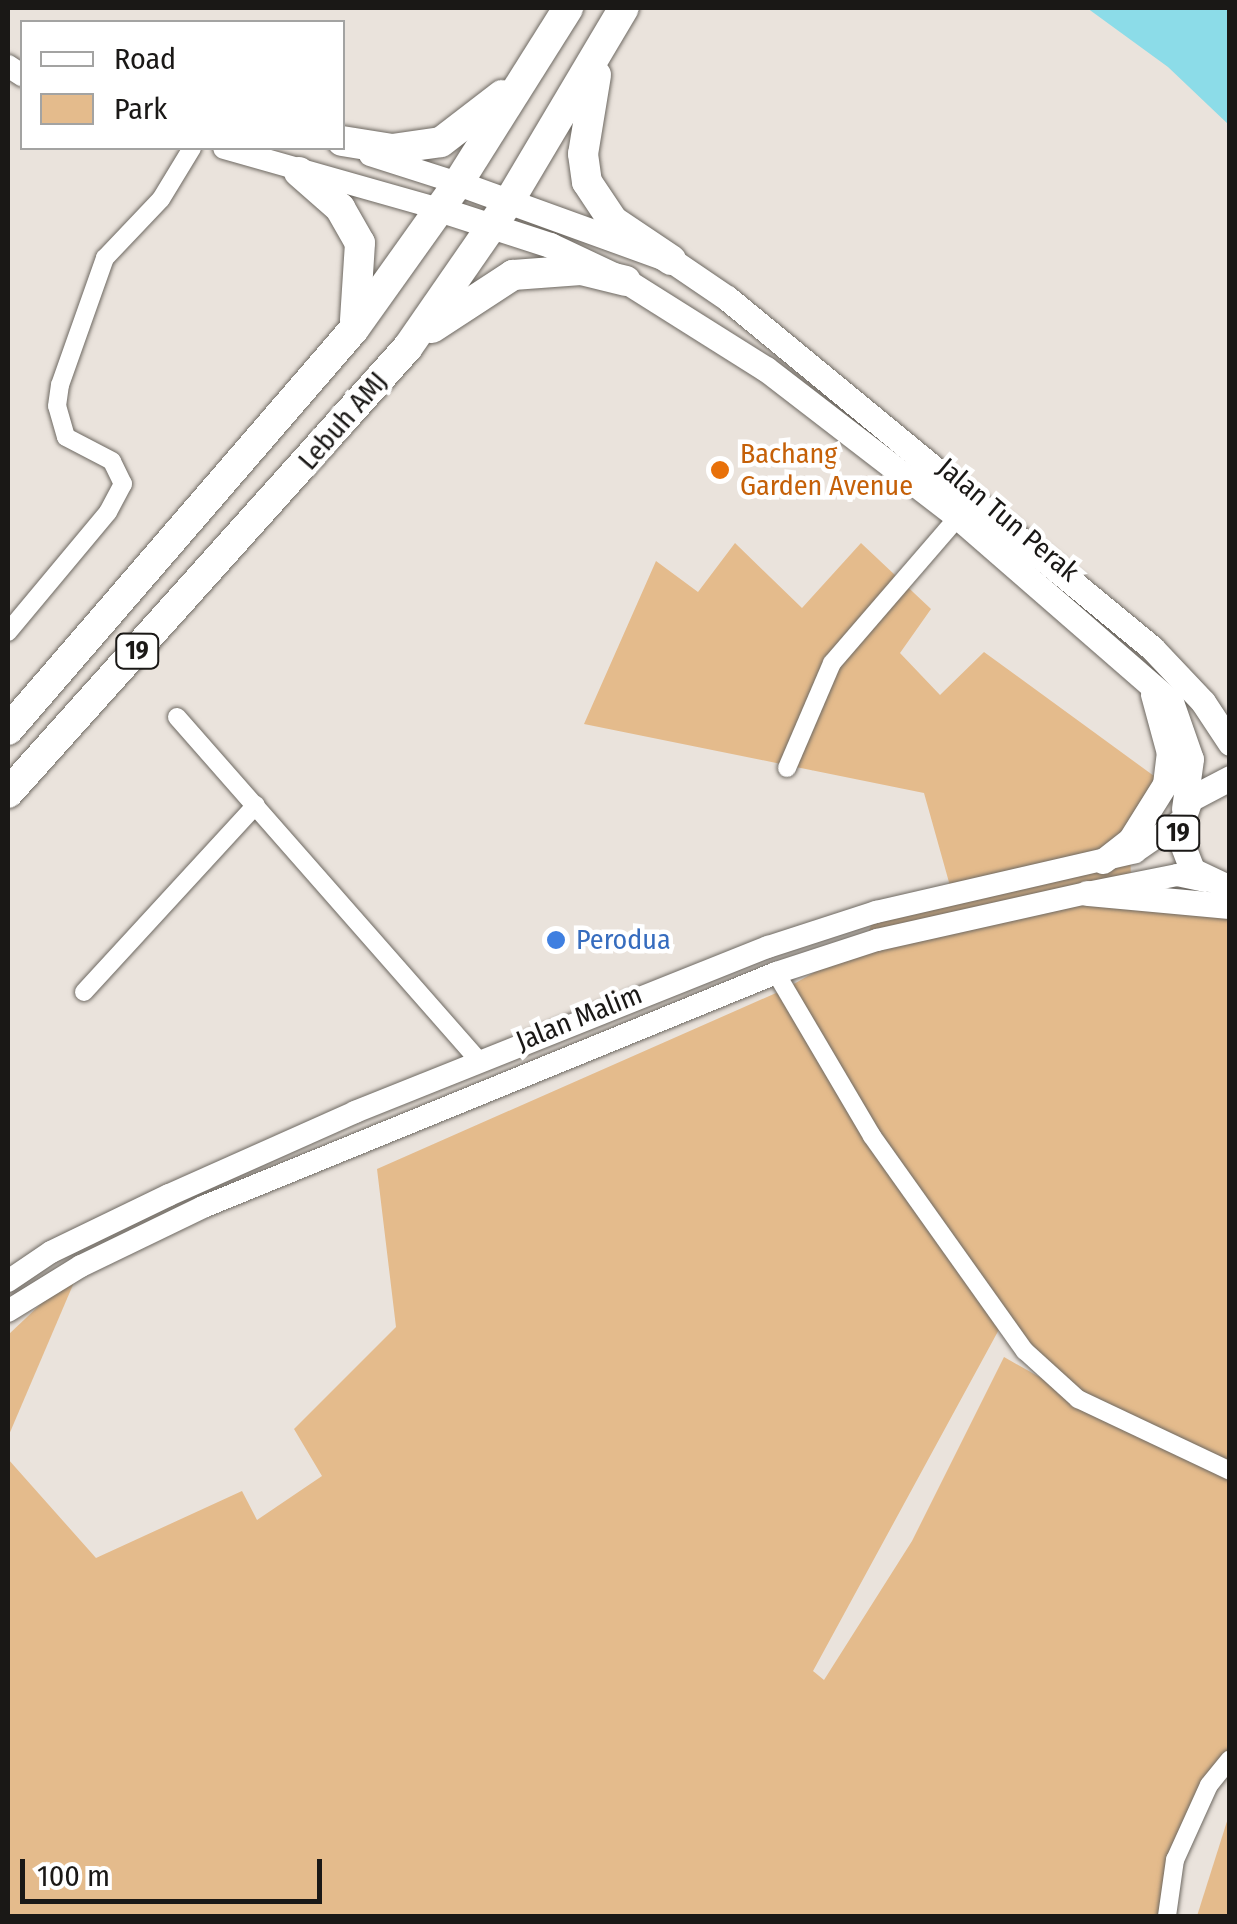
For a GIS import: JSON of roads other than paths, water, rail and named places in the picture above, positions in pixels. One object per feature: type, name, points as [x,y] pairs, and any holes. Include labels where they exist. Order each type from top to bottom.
[{"type":"highway","name":"Lebuh AMJ","points":[[8,730],[354,328],[458,183],[568,8]]},
{"type":"highway","name":"Lebuh AMJ","points":[[8,793],[408,347],[511,198],[600,57],[624,8]]},
{"type":"highway","points":[[600,57],[586,124],[587,182],[613,221],[671,260]]},
{"type":"highway","points":[[345,144],[392,149],[441,142],[534,66]]},
{"type":"highway","points":[[299,172],[340,208],[360,243],[354,328]]},
{"type":"highway","points":[[408,347],[482,290],[513,275],[582,270],[626,281]]},
{"type":"main road","points":[[345,145],[458,183]]},
{"type":"main road","points":[[230,150],[439,209]]},
{"type":"main road","name":"Jalan Tun Perak","points":[[458,183],[511,198],[671,260],[890,426],[1152,648],[1204,702],[1230,744]]},
{"type":"main road","name":"Jalan Tun Perak","points":[[439,209],[492,225],[626,281],[766,368],[958,518],[1134,664],[1183,724],[1191,759],[1182,815]]},
{"type":"main road","points":[[1104,861],[1130,840],[1164,784],[1164,722],[1134,664]]},
{"type":"main road","name":"19","points":[[1217,884],[1184,858],[1182,815],[1203,786],[1230,778]]},
{"type":"main road","name":"Jalan Malim","points":[[8,1281],[50,1252],[169,1194],[479,1061],[876,912],[1104,861],[1154,844],[1182,815]]},
{"type":"main road","name":"Jalan Malim","points":[[8,1311],[81,1266],[203,1207],[776,973],[876,940],[1087,893],[1177,876],[1217,884]]},
{"type":"main road","points":[[1087,893],[1230,906]]},
{"type":"street","points":[[8,632],[108,512],[123,484],[112,461],[66,437],[56,406],[60,386],[105,258],[161,198],[191,150]]},
{"type":"street","points":[[786,768],[832,663],[958,518]]},
{"type":"street","points":[[177,716],[479,1061]]},
{"type":"street","points":[[84,992],[256,805]]},
{"type":"street","points":[[776,973],[872,1136],[1025,1350],[1078,1399],[1230,1470]]},
{"type":"street","points":[[1166,1916],[1175,1860],[1208,1785],[1230,1759]]},
{"type":"water","points":[[1087,8],[1229,8],[1229,125],[1168,67]]},
{"type":"place","name":"Bachang Garden Avenue","points":[[720,470]]},
{"type":"place","name":"Perodua","points":[[556,940]]}]
